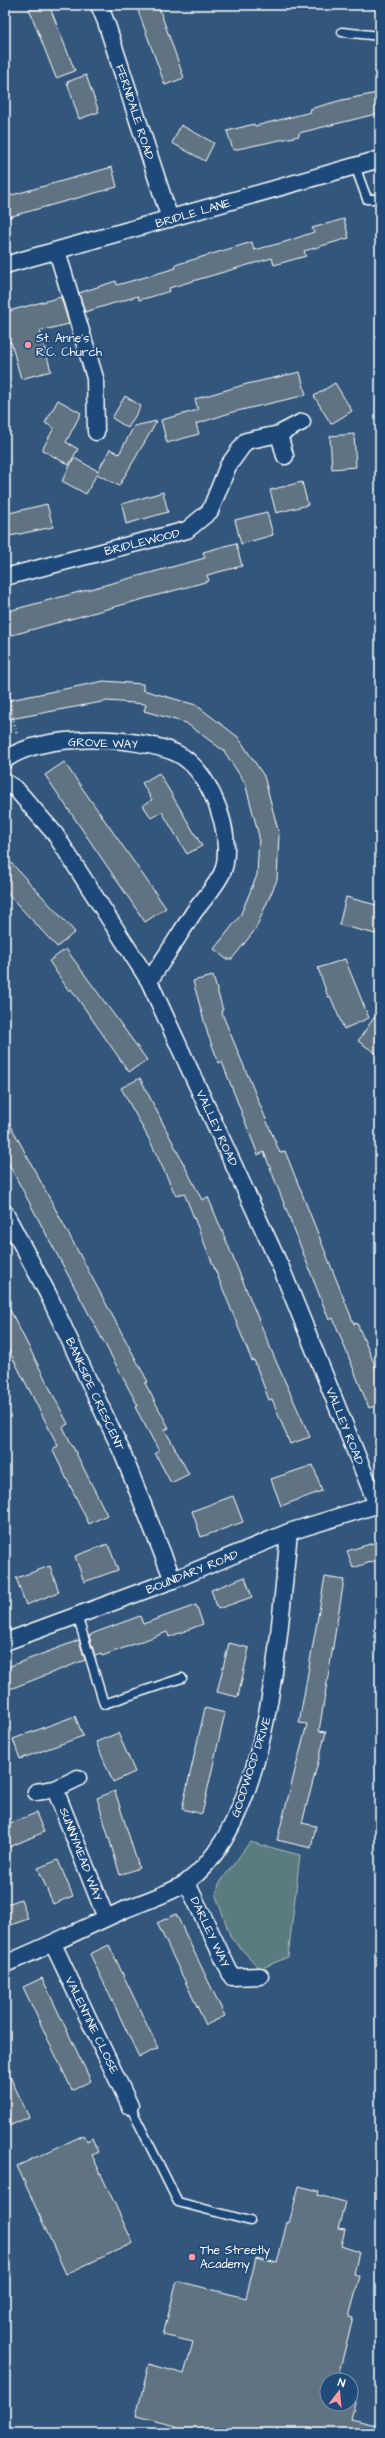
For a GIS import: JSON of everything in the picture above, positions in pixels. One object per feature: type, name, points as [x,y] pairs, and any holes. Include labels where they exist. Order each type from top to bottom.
[{"type":"street","name":"FERNDALE ROAD","points":[[99,5],[106,22],[170,219]]},
{"type":"street","name":"BRIDLE LANE","points":[[5,265],[380,159]]},
{"type":"street","points":[[57,251],[95,378],[96,432]]},
{"type":"street","name":"BRIDLEWOOD","points":[[5,577],[187,530],[210,511],[228,466],[246,441],[279,434],[302,422]]},
{"type":"street","points":[[279,434],[285,456]]},
{"type":"street","name":"GROVE WAY","points":[[5,760],[21,751],[37,745],[73,740],[136,742],[177,754],[204,776],[222,816],[226,849],[223,872],[149,981]]},
{"type":"street","name":"VALLEY ROAD","points":[[5,782],[16,789],[55,834],[149,981],[282,1270],[378,1505]]},
{"type":"street","name":"BANKSIDE CRESCENT","points":[[5,1212],[48,1294],[122,1452],[173,1580]]},
{"type":"street","name":"BOUNDARY ROAD","points":[[5,1642],[173,1580],[289,1532],[378,1505]]},
{"type":"street","name":"GOODWOOD DRIVE","points":[[5,1964],[53,1944],[106,1918],[187,1883],[218,1852],[234,1821],[252,1772],[268,1713],[289,1532]]},
{"type":"street","points":[[36,1792],[55,1789],[78,1778]]},
{"type":"street","name":"SUNNYMEAD WAY","points":[[55,1789],[106,1918]]},
{"type":"street","name":"DARLEY WAY","points":[[187,1883],[232,1977],[260,1976]]},
{"type":"street","name":"VALENTINE CLOSE","points":[[53,1944],[130,2106]]},
{"type":"lane","points":[[342,32],[380,36]]},
{"type":"lane","points":[[355,166],[367,200],[380,199]]},
{"type":"lane","points":[[77,1615],[104,1704],[182,1678]]},
{"type":"lane","points":[[130,2106],[178,2202],[250,2221]]},
{"type":"path","points":[[5,657],[11,709],[21,751]]},
{"type":"green space","points":[[250,1842],[300,1855],[288,1957],[260,1969],[231,1938],[216,1896],[219,1884]]},
{"type":"green space","points":[[377,2142],[380,2142],[380,2283]]},
{"type":"building","points":[[41,5],[49,5],[75,71],[56,78],[29,9]]},
{"type":"building","points":[[136,5],[158,5],[184,78],[165,85]]},
{"type":"building","points":[[86,75],[99,112],[79,119],[67,82]]},
{"type":"building","points":[[377,93],[380,113],[299,133],[299,136],[233,150],[227,131],[254,124],[255,126],[311,112],[310,109],[342,100]]},
{"type":"building","points":[[181,125],[214,143],[205,161],[172,143]]},
{"type":"building","points":[[112,167],[117,187],[5,218],[5,197]]},
{"type":"building","points":[[344,219],[349,238],[304,251],[306,256],[274,265],[272,258],[169,288],[170,291],[154,296],[139,300],[138,296],[85,312],[79,293],[116,281],[117,285],[149,276],[176,268],[175,265],[252,242],[254,250],[285,242],[314,232],[312,228]]},
{"type":"building","name":"St. Anne's R.C. Church","points":[[61,297],[69,324],[40,331],[51,371],[21,379],[11,342],[5,343],[5,312]]},
{"type":"building","points":[[300,372],[306,395],[233,412],[196,424],[199,434],[167,443],[161,420],[198,410],[195,399],[247,384]]},
{"type":"building","points":[[335,383],[352,411],[331,424],[314,396]]},
{"type":"building","points":[[125,396],[141,406],[128,428],[112,418]]},
{"type":"building","points":[[58,400],[81,413],[66,442],[78,449],[69,465],[42,450],[54,428],[45,423]]},
{"type":"building","points":[[157,421],[119,486],[97,474],[86,494],[62,481],[74,458],[98,471],[110,449],[119,454],[134,426]]},
{"type":"building","points":[[354,434],[356,467],[332,469],[330,436]]},
{"type":"building","points":[[302,482],[308,505],[276,513],[270,490]]},
{"type":"building","points":[[163,492],[168,512],[126,524],[122,504]]},
{"type":"building","points":[[47,504],[53,527],[5,537],[5,514]]},
{"type":"building","points":[[267,512],[273,535],[241,544],[235,520]]},
{"type":"building","points":[[236,543],[242,566],[207,575],[209,581],[5,637],[5,612],[205,558],[203,552]]},
{"type":"building","points":[[104,681],[143,684],[143,690],[196,705],[238,737],[264,776],[279,834],[277,880],[255,930],[232,959],[226,959],[214,949],[240,916],[257,875],[259,836],[245,783],[224,751],[186,723],[144,711],[146,704],[107,701],[5,720],[5,701]]},
{"type":"building","points":[[64,762],[166,908],[145,922],[45,775]]},
{"type":"building","points":[[159,773],[202,846],[187,854],[162,812],[151,818],[143,805],[152,800],[142,783]]},
{"type":"building","points":[[5,856],[75,932],[57,947],[5,891]]},
{"type":"building","points":[[346,897],[380,906],[380,935],[339,925]]},
{"type":"building","points":[[66,949],[147,1060],[129,1072],[71,989],[69,991],[49,961]]},
{"type":"building","points":[[345,959],[369,1018],[344,1029],[330,996],[328,997],[318,968]]},
{"type":"building","points":[[213,976],[223,1010],[221,1011],[280,1153],[285,1151],[354,1324],[357,1323],[380,1377],[380,1404],[369,1408],[333,1318],[329,1320],[264,1152],[258,1155],[222,1062],[219,1063],[208,1035],[193,981]]},
{"type":"building","points":[[380,1009],[380,1056],[358,1041]]},
{"type":"building","points":[[140,1078],[202,1200],[208,1197],[275,1359],[310,1437],[290,1444],[272,1399],[269,1400],[254,1360],[252,1361],[184,1193],[176,1196],[150,1141],[121,1088]]},
{"type":"building","points":[[5,1115],[148,1382],[145,1383],[169,1428],[165,1430],[189,1474],[171,1483],[155,1453],[159,1451],[135,1407],[138,1406],[5,1157]]},
{"type":"building","points":[[5,1300],[68,1424],[63,1427],[107,1515],[89,1524],[52,1449],[58,1446],[5,1343]]},
{"type":"building","points":[[313,1465],[322,1491],[281,1506],[271,1479]]},
{"type":"building","points":[[233,1496],[243,1522],[201,1537],[192,1511]]},
{"type":"building","points":[[380,1541],[380,1559],[353,1568],[347,1551]]},
{"type":"building","points":[[108,1544],[118,1570],[84,1582],[75,1556]]},
{"type":"building","points":[[50,1566],[59,1592],[26,1605],[16,1578]]},
{"type":"building","points":[[245,1577],[252,1597],[218,1609],[211,1590]]},
{"type":"building","points":[[325,1577],[344,1580],[319,1731],[326,1732],[302,1823],[316,1826],[311,1848],[277,1840],[307,1724],[299,1723]]},
{"type":"building","points":[[196,1605],[203,1624],[169,1637],[167,1632],[102,1656],[101,1654],[95,1656],[89,1636],[94,1633],[140,1616],[143,1624]]},
{"type":"building","points":[[79,1640],[85,1660],[5,1691],[5,1668]]},
{"type":"building","points":[[229,1643],[249,1648],[238,1697],[217,1692]]},
{"type":"building","points":[[205,1708],[225,1713],[202,1814],[182,1809]]},
{"type":"building","points":[[75,1716],[83,1736],[20,1759],[13,1739]]},
{"type":"building","points":[[118,1733],[135,1772],[113,1782],[96,1742]]},
{"type":"building","points":[[115,1791],[139,1868],[120,1875],[97,1798]]},
{"type":"building","points":[[36,1813],[44,1832],[5,1849],[5,1825]]},
{"type":"building","points":[[58,1860],[73,1896],[53,1904],[38,1868]]},
{"type":"building","points":[[21,1899],[28,1919],[5,1927],[5,1905]]},
{"type":"building","points":[[176,1914],[225,2016],[206,2025],[157,1923]]},
{"type":"building","points":[[109,1945],[158,2048],[139,2057],[90,1954]]},
{"type":"building","points":[[42,1978],[91,2081],[72,2090],[23,1987]]},
{"type":"building","points":[[5,2066],[29,2117],[9,2126],[5,2117]]},
{"type":"building","points":[[84,2135],[87,2141],[92,2138],[98,2152],[92,2155],[133,2243],[66,2274],[17,2166]]},
{"type":"building","points":[[299,2186],[319,2191],[318,2195],[345,2202],[338,2229],[345,2230],[341,2246],[359,2252],[354,2274],[360,2276],[349,2317],[353,2318],[339,2372],[319,2372],[319,2412],[353,2412],[351,2419],[380,2426],[380,2433],[174,2433],[176,2426],[136,2416],[149,2364],[184,2374],[193,2342],[163,2335],[177,2281],[246,2298],[256,2258],[277,2263],[287,2222],[289,2223]]},
{"type":"place","name":"St. Anne's R.C. Church","points":[[28,345]]},
{"type":"place","name":"The Streetly Academy","points":[[192,2257]]}]
